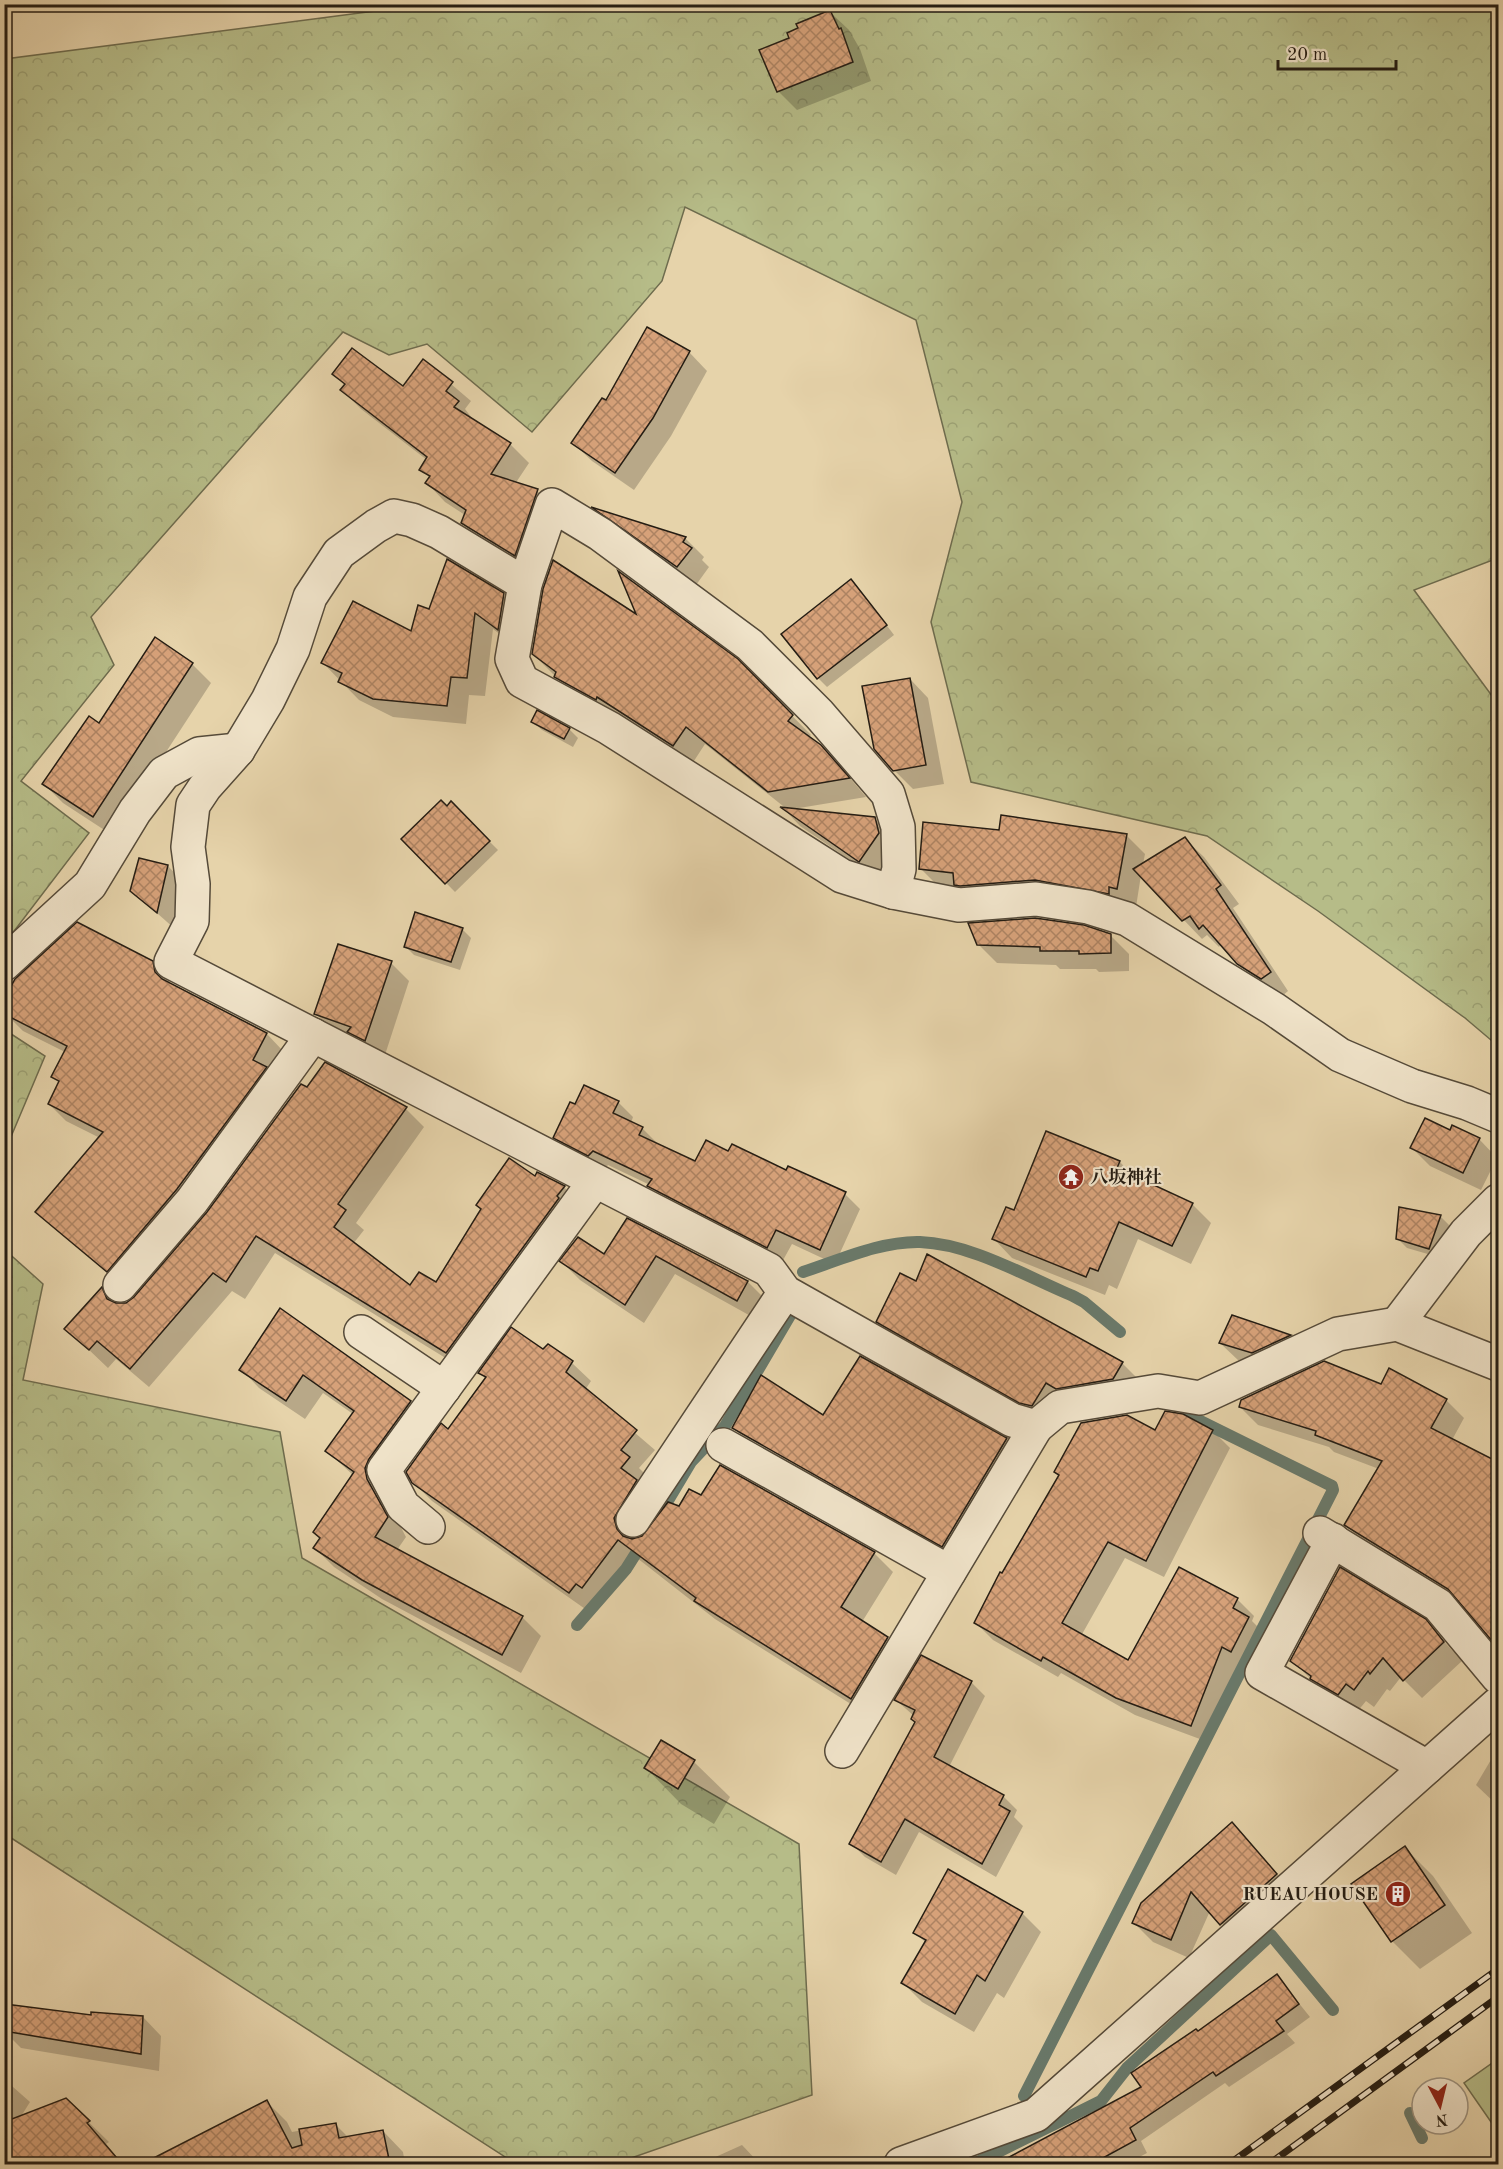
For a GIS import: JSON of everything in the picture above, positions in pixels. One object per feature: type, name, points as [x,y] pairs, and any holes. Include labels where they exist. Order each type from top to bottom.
[{"type":"street","points":[[893,892],[899,869],[898,827],[888,794],[819,714],[750,645],[600,534],[552,505],[525,584],[513,659],[522,681],[609,728],[842,876],[893,892],[959,905],[1036,899],[1088,907],[1127,919],[1274,1009],[1340,1055],[1412,1086],[1467,1103],[1498,1116]]},
{"type":"street","points":[[525,584],[439,532],[412,520],[394,516],[339,553],[324,572],[310,597],[293,649],[238,750],[205,787],[193,805],[188,847],[193,884],[192,921],[171,962],[769,1270],[785,1292],[1012,1420],[1036,1427]]},
{"type":"street","points":[[4,964],[90,885],[135,811],[164,773],[199,754],[238,750]]},
{"type":"street","points":[[120,1285],[192,1201],[314,1035]]},
{"type":"street","points":[[428,1527],[403,1506],[384,1470],[595,1181]]},
{"type":"street","points":[[1397,1324],[1466,1233],[1498,1201]]},
{"type":"street","points":[[633,1520],[785,1292]]},
{"type":"street","points":[[842,1751],[1036,1427],[1060,1407],[1158,1390],[1200,1398],[1338,1334],[1397,1324],[1498,1364]]},
{"type":"street","points":[[361,1332],[444,1388]]},
{"type":"street","points":[[723,1445],[949,1572]]},
{"type":"street","points":[[1427,1767],[1263,1673],[1327,1537],[1438,1605],[1498,1677]]},
{"type":"street","points":[[901,2164],[1036,2115],[1498,1704]]},
{"type":"green space","points":[[429,4],[1498,5],[1498,558],[1414,590],[1498,704],[1498,1046],[1465,1018],[1318,911],[1207,836],[971,782],[931,622],[962,502],[916,320],[685,207],[662,281],[532,432],[427,344],[389,355],[343,332],[91,617],[114,665],[21,781],[89,833],[5,943],[5,59]]},
{"type":"green space","points":[[5,1030],[45,1056],[5,1151]]},
{"type":"green space","points":[[4,1249],[43,1284],[23,1380],[280,1432],[302,1558],[799,1844],[812,2095],[614,2164],[516,2164],[5,1834]]},
{"type":"green space","points":[[1498,2059],[1498,2132],[1470,2092],[1470,2079]]},
{"type":"building","points":[[830,10],[839,29],[841,28],[853,62],[777,92],[759,50],[789,38],[787,33],[798,28],[796,24]]},
{"type":"building","points":[[647,327],[690,351],[653,418],[615,473],[571,443],[602,398],[606,400]]},
{"type":"building","points":[[352,348],[403,386],[423,359],[453,382],[446,391],[459,401],[454,407],[511,443],[491,474],[538,489],[515,556],[461,523],[466,510],[425,483],[430,476],[419,470],[427,457],[340,390],[345,384],[332,374]]},
{"type":"building","points":[[591,507],[686,537],[683,542],[692,548],[677,567]]},
{"type":"building","points":[[447,559],[504,593],[498,630],[475,613],[467,678],[451,677],[447,706],[373,699],[338,682],[342,673],[321,663],[353,601],[411,631],[418,605],[429,609]]},
{"type":"building","points":[[553,560],[636,614],[618,571],[738,659],[793,715],[788,721],[821,745],[850,778],[768,792],[686,727],[673,746],[597,697],[596,700],[554,677],[556,672],[532,654],[543,589]]},
{"type":"building","points":[[851,579],[887,625],[817,679],[781,634]]},
{"type":"building","points":[[155,637],[193,663],[93,817],[42,784],[89,716],[99,723]]},
{"type":"building","points":[[910,678],[926,765],[893,771],[874,749],[862,686]]},
{"type":"building","points":[[537,710],[570,728],[564,739],[531,722]]},
{"type":"building","points":[[441,800],[447,806],[451,801],[490,841],[445,884],[401,839]]},
{"type":"building","points":[[780,807],[875,817],[879,833],[859,862]]},
{"type":"building","points":[[1001,815],[1127,834],[1117,889],[1109,887],[1109,894],[1035,880],[960,886],[954,885],[953,873],[919,869],[923,822],[999,830]]},
{"type":"building","points":[[1185,837],[1221,885],[1216,889],[1271,972],[1261,979],[1237,964],[1203,925],[1199,929],[1190,916],[1182,921],[1133,869]]},
{"type":"building","points":[[139,858],[168,865],[157,913],[130,891]]},
{"type":"building","points":[[415,912],[463,928],[451,962],[404,947]]},
{"type":"building","points":[[1035,918],[1084,925],[1111,934],[1111,953],[1079,954],[1079,951],[1040,951],[1040,947],[977,945],[968,923]]},
{"type":"building","points":[[77,922],[153,961],[155,972],[162,979],[267,1033],[253,1060],[267,1067],[177,1189],[107,1272],[35,1212],[103,1132],[48,1104],[59,1081],[51,1077],[67,1046],[4,1014],[4,999],[15,979]]},
{"type":"building","points":[[338,944],[392,961],[365,1041],[347,1032],[351,1027],[314,1014]]},
{"type":"building","points":[[325,1062],[407,1107],[338,1204],[346,1210],[334,1227],[410,1285],[419,1272],[436,1282],[481,1209],[476,1205],[509,1158],[535,1176],[537,1172],[565,1186],[557,1196],[559,1198],[446,1353],[256,1236],[226,1282],[213,1273],[130,1369],[97,1341],[89,1350],[64,1329],[102,1287],[107,1299],[116,1303],[126,1303],[134,1297],[207,1212],[301,1084],[307,1087]]},
{"type":"building","points":[[584,1085],[619,1101],[613,1113],[643,1127],[639,1135],[695,1161],[706,1140],[728,1151],[732,1144],[786,1170],[788,1166],[846,1192],[820,1250],[776,1230],[767,1248],[647,1186],[652,1179],[593,1151],[588,1156],[553,1138],[570,1102],[575,1104]]},
{"type":"building","points":[[1425,1118],[1450,1130],[1452,1125],[1480,1138],[1463,1173],[1410,1148]]},
{"type":"building","points":[[1046,1131],[1120,1161],[1117,1168],[1193,1203],[1172,1246],[1119,1222],[1098,1271],[1090,1268],[1086,1277],[992,1239],[1006,1207],[1014,1210]]},
{"type":"building","points":[[1399,1207],[1441,1215],[1429,1249],[1396,1239]]},
{"type":"building","points":[[627,1218],[748,1281],[737,1301],[656,1256],[625,1305],[559,1261],[578,1237],[604,1254]]},
{"type":"building","points":[[927,1254],[1123,1362],[1113,1379],[1056,1389],[1046,1383],[1032,1406],[1019,1403],[876,1322],[900,1273],[916,1281]]},
{"type":"building","points":[[280,1308],[411,1401],[365,1468],[367,1479],[388,1517],[375,1537],[523,1616],[502,1655],[362,1580],[313,1548],[320,1538],[313,1532],[354,1472],[325,1451],[354,1411],[303,1375],[286,1401],[239,1370]]},
{"type":"building","points":[[1232,1315],[1291,1335],[1252,1353],[1219,1343]]},
{"type":"building","points":[[511,1327],[543,1349],[548,1344],[573,1361],[566,1372],[637,1430],[621,1450],[630,1457],[621,1468],[637,1480],[614,1518],[617,1529],[623,1536],[632,1539],[642,1536],[668,1502],[679,1506],[689,1489],[701,1495],[720,1465],[875,1552],[841,1607],[888,1637],[851,1699],[694,1601],[696,1598],[618,1540],[582,1588],[576,1584],[569,1593],[412,1483],[406,1472],[441,1423],[448,1429],[486,1377],[478,1373]]},
{"type":"building","points":[[860,1356],[1007,1438],[942,1547],[732,1428],[761,1375],[823,1415]]},
{"type":"building","points":[[1324,1361],[1381,1384],[1389,1368],[1447,1399],[1431,1428],[1498,1462],[1498,1648],[1448,1589],[1344,1525],[1382,1461],[1315,1435],[1316,1431],[1239,1407],[1241,1400]]},
{"type":"building","points":[[1165,1411],[1183,1414],[1213,1430],[1146,1561],[1108,1542],[1062,1623],[1128,1660],[1179,1567],[1238,1598],[1233,1608],[1249,1617],[1231,1652],[1222,1647],[1191,1726],[1116,1698],[1043,1657],[1041,1661],[974,1623],[1000,1572],[1002,1573],[1059,1475],[1054,1472],[1081,1423],[1127,1415],[1155,1430]]},
{"type":"building","points":[[1340,1567],[1426,1619],[1444,1642],[1403,1681],[1383,1658],[1370,1674],[1368,1671],[1354,1690],[1346,1684],[1338,1695],[1310,1679],[1311,1676],[1290,1661]]},
{"type":"building","points":[[921,1655],[972,1681],[934,1757],[1004,1795],[999,1805],[1010,1811],[982,1864],[905,1819],[881,1862],[849,1844],[915,1722],[911,1719],[915,1710],[894,1700]]},
{"type":"building","points":[[661,1740],[695,1760],[678,1789],[644,1768]]},
{"type":"building","points":[[1232,1822],[1277,1874],[1220,1925],[1191,1892],[1171,1940],[1132,1923],[1141,1903]]},
{"type":"building","name":"RUEAU HOUSE","points":[[1405,1846],[1445,1905],[1391,1942],[1351,1884]]},
{"type":"building","points":[[948,1869],[1023,1912],[985,1981],[977,1975],[955,2014],[901,1983],[926,1940],[913,1933]]},
{"type":"building","points":[[1277,1974],[1299,2004],[1276,2021],[1284,2031],[1216,2076],[1213,2072],[1130,2128],[1136,2140],[1092,2164],[996,2164],[1141,2087],[1131,2073],[1196,2029],[1198,2031]]},
{"type":"building","points":[[5,2004],[91,2015],[91,2012],[143,2016],[141,2054],[4,2031]]},
{"type":"building","points":[[66,2098],[90,2121],[87,2123],[122,2164],[4,2164],[4,2122]]},
{"type":"building","points":[[267,2100],[292,2148],[302,2145],[299,2129],[336,2123],[339,2138],[383,2130],[390,2164],[284,2164],[283,2159],[272,2164],[142,2164]]},
{"type":"waterway","points":[[803,1272],[861,1252],[890,1245],[920,1242],[940,1244],[979,1255],[1073,1296],[1084,1302],[1120,1332]]},
{"type":"waterway","points":[[657,1519],[691,1462],[725,1426],[795,1307]]},
{"type":"waterway","points":[[1024,2096],[1333,1490],[1332,1486],[1188,1415]]},
{"type":"waterway","points":[[577,1625],[626,1569],[645,1539]]},
{"type":"waterway","points":[[976,2163],[1101,2101],[1127,2068],[1271,1935],[1333,2010]]},
{"type":"railway","points":[[1229,2164],[1498,1969]]},
{"type":"railway","points":[[1269,2164],[1498,1997]]},
{"type":"place","name":"八坂神社","points":[[1071,1177]]},
{"type":"place","name":"RUEAU HOUSE","points":[[1398,1894]]}]
